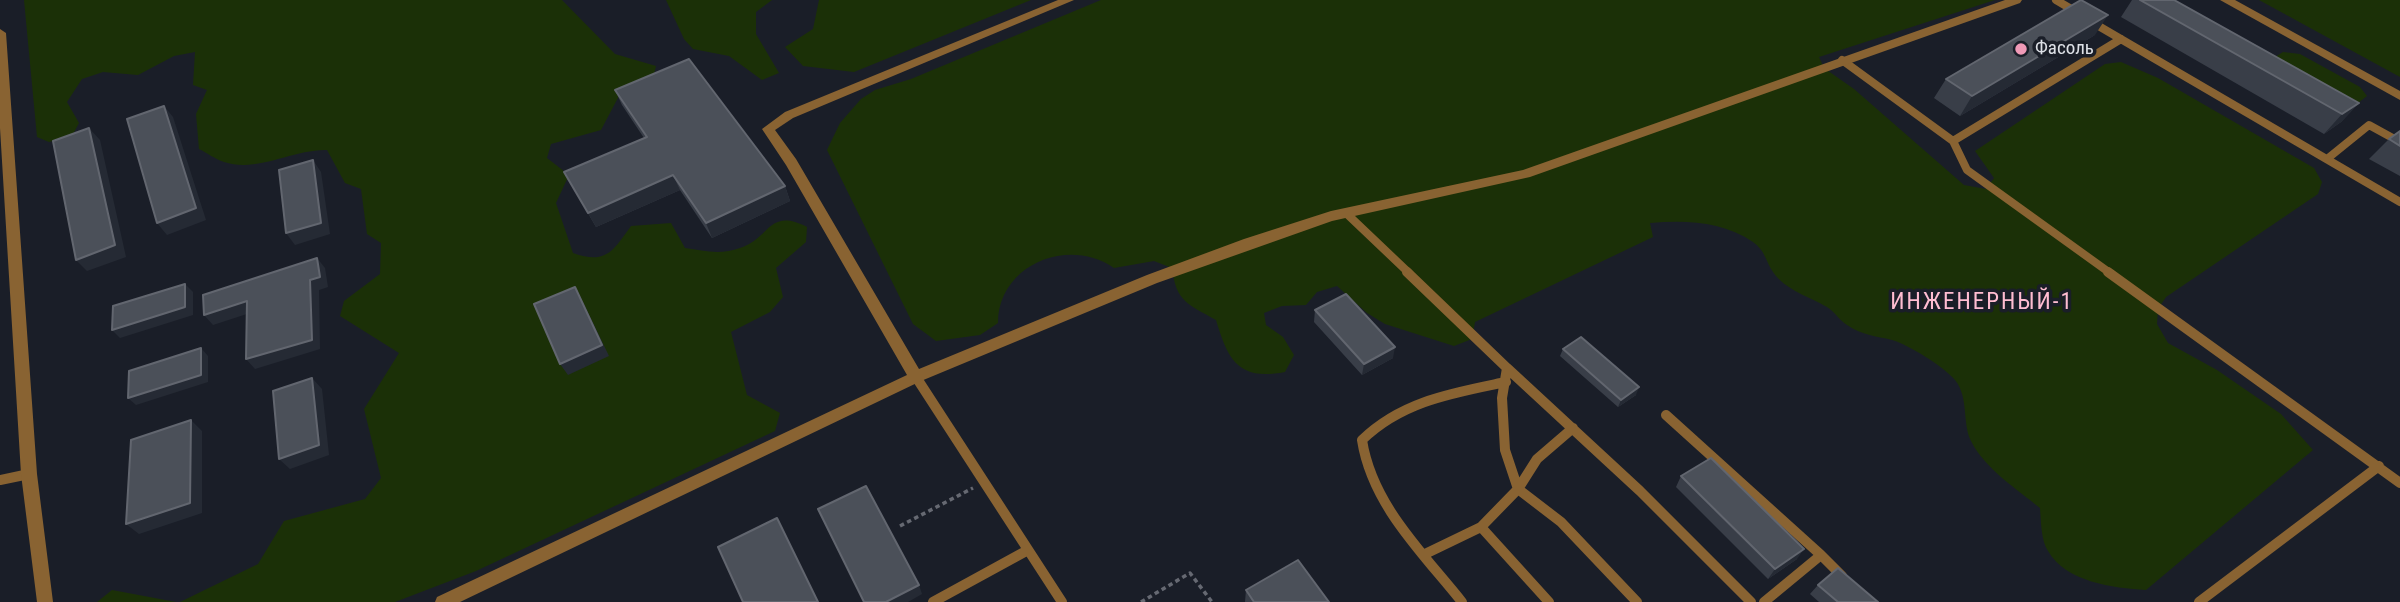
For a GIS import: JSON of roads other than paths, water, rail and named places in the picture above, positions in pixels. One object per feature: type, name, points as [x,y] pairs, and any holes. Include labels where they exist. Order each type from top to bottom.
[{"type":"street","points":[[916,377],[791,163],[768,129],[789,115],[1068,0]]},
{"type":"street","points":[[443,602],[916,377],[1152,279],[1249,243],[1348,214],[1525,174],[2016,0]]},
{"type":"street","points":[[2227,0],[2400,96]]},
{"type":"street","points":[[0,33],[29,474],[45,602]]},
{"type":"lane","points":[[2056,0],[2400,202]]},
{"type":"lane","points":[[1953,141],[2121,39]]},
{"type":"lane","points":[[1842,60],[1953,141],[1967,170],[2400,483]]},
{"type":"lane","points":[[2327,159],[2369,125],[2400,142]]},
{"type":"lane","points":[[1348,214],[1751,602]]},
{"type":"lane","points":[[1507,368],[1503,398],[1505,450],[1517,489],[1560,522],[1637,602]]},
{"type":"lane","points":[[916,377],[1062,602]]},
{"type":"lane","points":[[1462,602],[1376,490],[1362,459],[1362,440],[1376,424],[1422,401],[1506,382]]},
{"type":"lane","points":[[1667,415],[1851,583]]},
{"type":"lane","points":[[1425,554],[1481,527],[1517,489],[1537,459],[1573,428]]},
{"type":"lane","points":[[2199,602],[2379,466]]},
{"type":"lane","points":[[0,480],[29,474]]},
{"type":"lane","points":[[1481,527],[1549,602]]},
{"type":"lane","points":[[933,602],[1028,550]]},
{"type":"lane","points":[[1764,602],[1821,555]]},
{"type":"place","name":"Фасоль","points":[[2021,49]]},
{"type":"district","name":"ИНЖЕНЕРНЫЙ-1","points":[[1982,303]]}]
